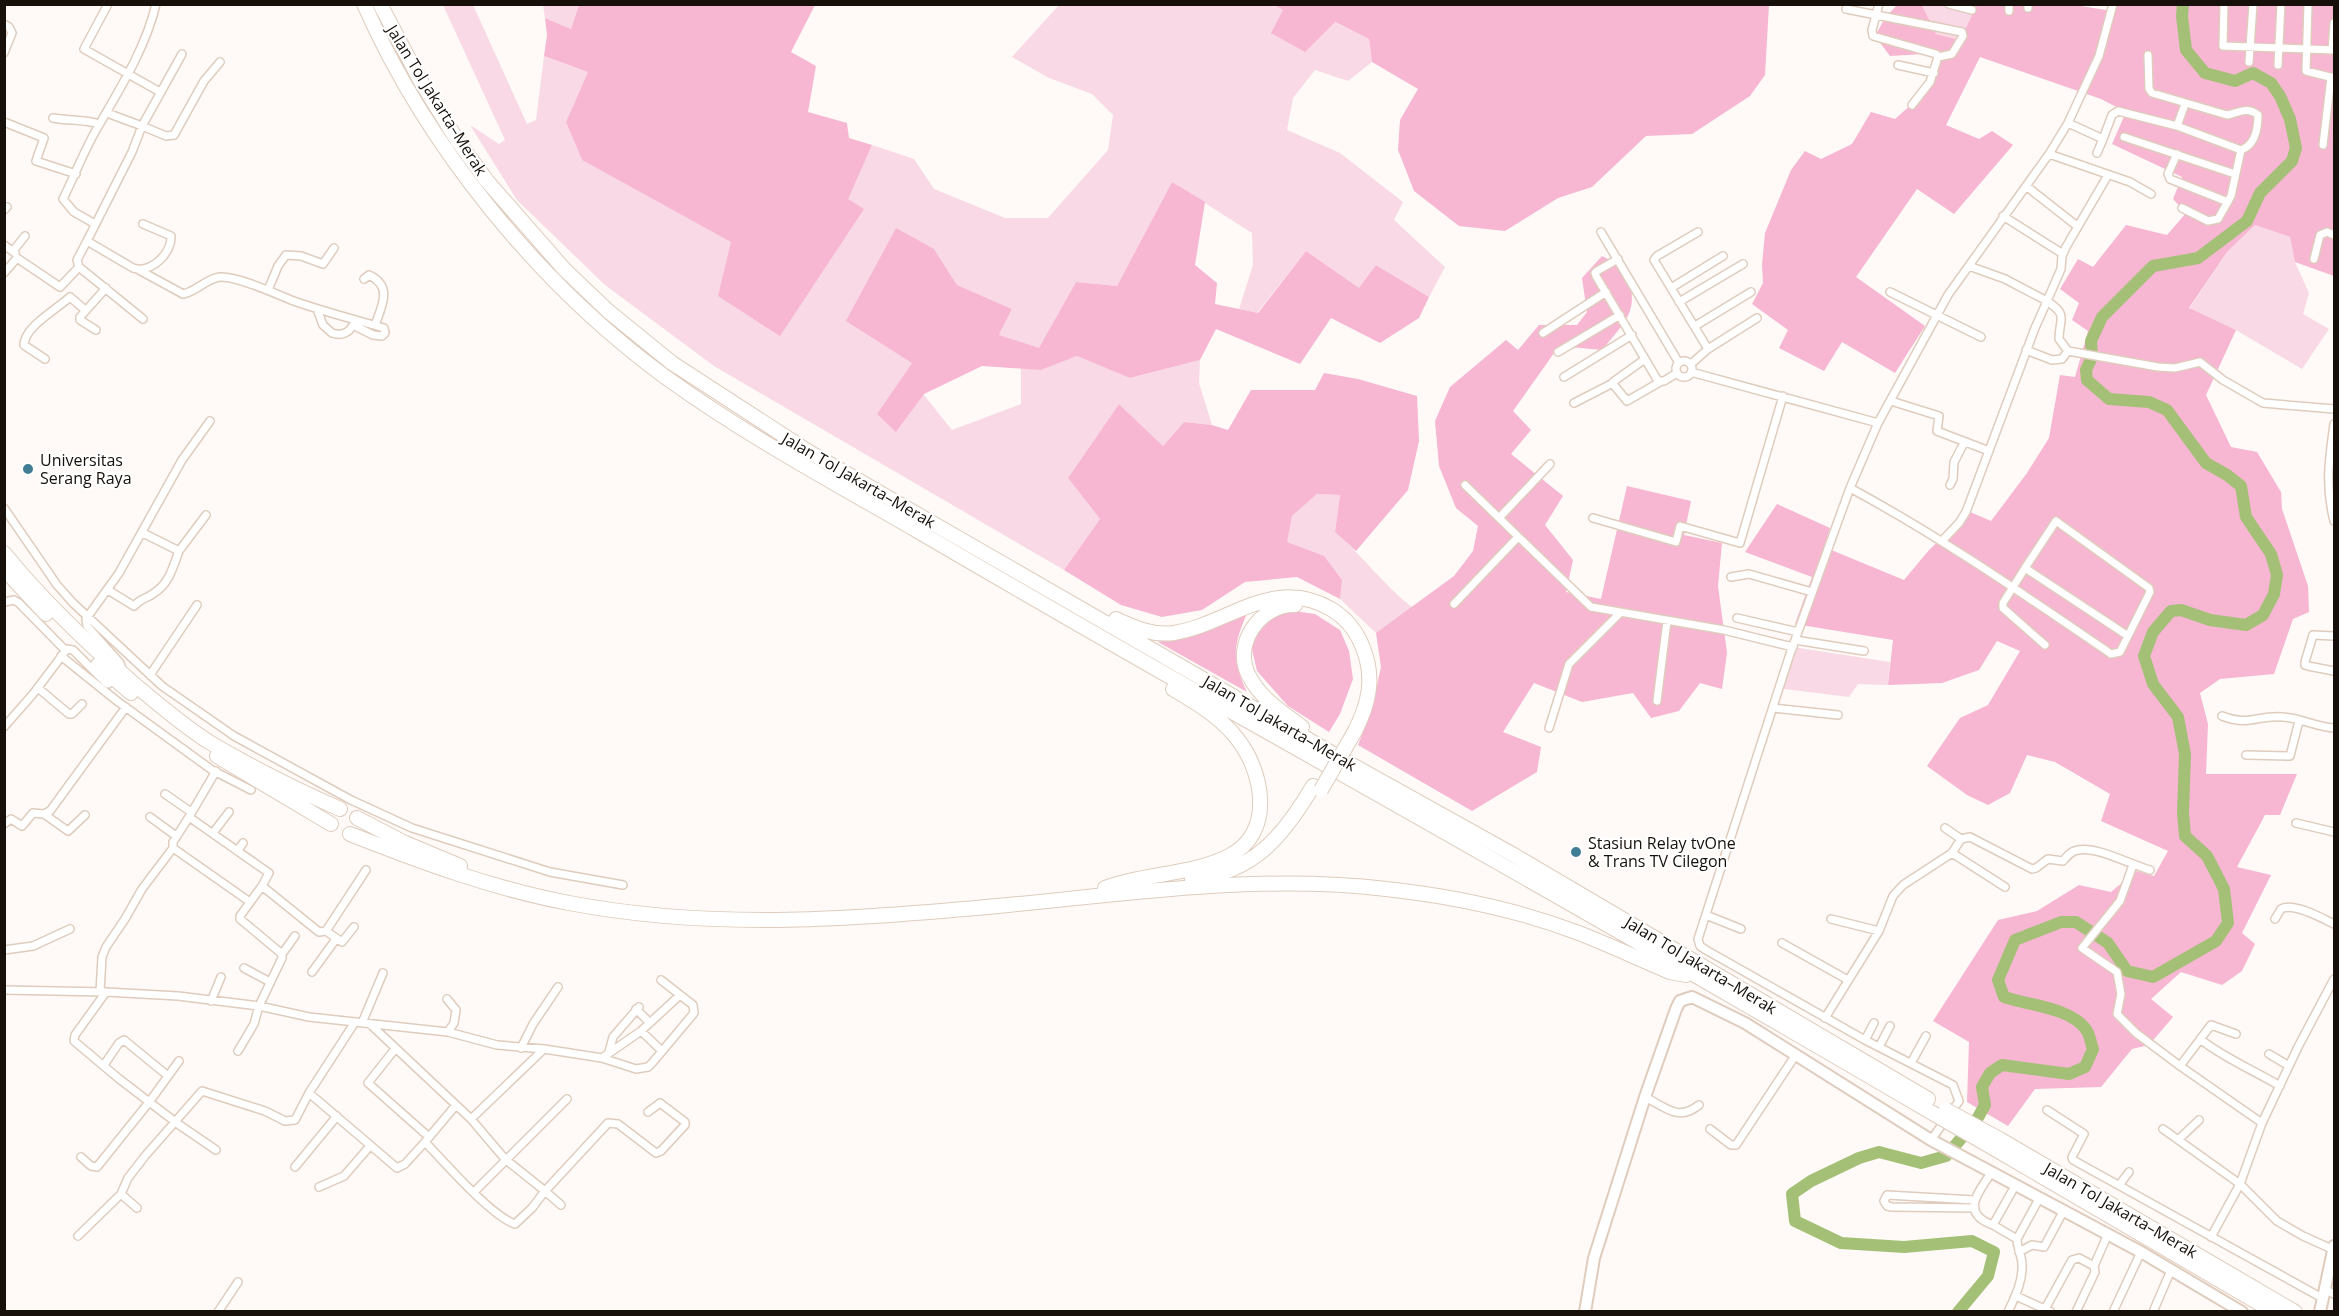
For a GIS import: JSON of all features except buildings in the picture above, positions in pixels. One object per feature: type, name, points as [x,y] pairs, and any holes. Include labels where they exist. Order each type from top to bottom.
[{"type":"highway","name":"Jalan Tol Jakarta–Merak","points":[[364,4],[406,86],[476,192],[553,279],[598,323],[662,375],[718,413],[805,467],[1109,643],[1554,893],[1691,974],[2295,1311]]},
{"type":"highway","name":"Jalan Tol Jakarta–Merak","points":[[380,4],[420,80],[457,140],[487,181],[564,269],[608,311],[672,363],[809,452],[1354,766],[1533,866],[1943,1114]]},
{"type":"highway","points":[[4,553],[78,634],[168,712],[209,741],[297,790],[340,809]]},
{"type":"highway","points":[[4,569],[72,641],[170,725],[233,766],[331,824]]},
{"type":"highway","points":[[1047,588],[1059,588],[1134,627],[1156,633],[1174,633],[1207,624],[1243,608],[1272,599],[1302,598],[1324,605],[1337,613],[1353,629],[1362,644],[1369,667],[1370,690],[1367,706],[1317,788],[1302,821],[1278,848],[1253,867],[1213,885]]},
{"type":"highway","points":[[1351,729],[1361,697],[1363,677],[1356,651],[1344,631],[1324,614],[1303,606],[1286,605],[1262,616],[1253,625],[1247,641],[1245,663],[1250,678],[1271,705],[1354,766]]},
{"type":"highway","points":[[1105,888],[1120,882],[1203,865],[1230,855],[1251,837],[1257,824],[1261,803],[1259,784],[1249,756],[1230,730],[1193,701],[1115,651],[1109,643]]},
{"type":"highway","points":[[357,818],[405,843],[455,864],[558,894],[679,912],[748,915],[843,913],[980,902],[1198,878],[1224,872],[1247,862],[1278,838],[1317,788]]},
{"type":"highway","points":[[350,834],[466,877],[567,903],[623,912],[722,921],[804,921],[914,913],[1213,885],[1324,884],[1384,888],[1453,898],[1521,914],[1577,932],[1676,974],[1691,974]]},
{"type":"highway","name":"Jalan Tol Jakarta–Merak","points":[[1998,1145],[2274,1311]]},
{"type":"street","points":[[108,4],[84,49],[160,92]]},
{"type":"street","points":[[94,224],[74,212],[71,206],[64,201],[99,124],[128,75],[145,37],[156,4]]},
{"type":"street","points":[[1878,4],[1872,30],[1875,38],[1936,54],[1938,57]]},
{"type":"street","points":[[1949,4],[1972,10]]},
{"type":"street","points":[[1934,1142],[1958,1103],[1959,1097],[1950,1083],[1865,1040],[1700,946],[1698,939],[1795,640],[1850,488],[1878,423],[1948,295],[2049,154],[2068,123],[2099,56],[2113,4]]},
{"type":"street","points":[[2224,4],[2223,45],[2333,50],[2334,23]]},
{"type":"street","points":[[2249,62],[2253,4]]},
{"type":"street","points":[[2278,65],[2281,4]]},
{"type":"street","points":[[2308,4],[2306,71],[2333,78],[2323,145]]},
{"type":"street","points":[[1846,9],[1962,32],[1962,37],[1952,54],[1938,57]]},
{"type":"street","points":[[4,24],[12,33],[4,53]]},
{"type":"street","points":[[143,319],[79,267],[77,260],[132,152],[142,126],[182,54]]},
{"type":"street","points":[[2097,153],[2112,115],[2116,111],[2177,126],[2241,150],[2246,149],[2256,134],[2258,118],[2256,113],[2239,110],[2227,116],[2149,92],[2148,55]]},
{"type":"street","points":[[1912,105],[1926,89],[1934,73],[1938,57]]},
{"type":"street","points":[[107,112],[166,136],[174,135],[204,81],[220,62]]},
{"type":"street","points":[[1898,65],[1934,73]]},
{"type":"street","points":[[2177,126],[2185,104]]},
{"type":"street","points":[[53,118],[79,122],[85,120],[99,124]]},
{"type":"street","points":[[4,122],[44,138],[36,161],[76,174]]},
{"type":"street","points":[[2068,123],[2103,139]]},
{"type":"street","points":[[2124,136],[2235,174]]},
{"type":"street","points":[[2182,208],[2215,221],[2228,202],[2241,150]]},
{"type":"street","points":[[2049,154],[2130,182],[2151,194]]},
{"type":"street","points":[[2177,154],[2168,174],[2170,179],[2228,202]]},
{"type":"street","points":[[1942,541],[1959,524],[1966,512],[2005,412],[2026,350],[2061,269],[2063,254],[2108,175]]},
{"type":"street","points":[[2026,186],[2077,226]]},
{"type":"street","points":[[2003,216],[2063,254]]},
{"type":"street","points":[[139,270],[155,264],[172,240],[171,236],[143,224]]},
{"type":"street","points":[[1601,232],[1679,363]]},
{"type":"street","points":[[1698,232],[1655,258],[1654,261],[1708,349]]},
{"type":"street","points":[[2314,259],[2320,235],[2327,232],[2334,235]]},
{"type":"street","points":[[13,251],[25,236]]},
{"type":"street","points":[[87,241],[183,294],[221,277],[268,290],[351,321],[385,328],[384,335],[373,334],[351,321]]},
{"type":"street","points":[[4,245],[13,251],[17,258],[60,287],[84,309]]},
{"type":"street","points":[[268,290],[278,266],[286,255],[301,256],[323,264],[334,248]]},
{"type":"street","points":[[1671,288],[1723,256]]},
{"type":"street","points":[[4,273],[17,258]]},
{"type":"street","points":[[1618,259],[1595,273],[1660,382]]},
{"type":"street","points":[[1679,302],[1743,264]]},
{"type":"street","points":[[1969,266],[2005,279],[2047,300],[2059,309],[2062,317],[2059,339],[2070,351],[2150,366],[2175,368],[2200,362],[2223,380],[2263,403],[2334,410]]},
{"type":"street","points":[[60,287],[79,267]]},
{"type":"street","points":[[364,279],[369,275],[374,278],[383,286],[385,292],[375,325]]},
{"type":"street","points":[[96,330],[80,319],[84,309],[106,288]]},
{"type":"street","points":[[1543,333],[1606,292]]},
{"type":"street","points":[[1695,326],[1751,292]]},
{"type":"street","points":[[1890,292],[1981,337]]},
{"type":"street","points":[[45,358],[24,345],[24,342],[40,321],[70,297]]},
{"type":"street","points":[[317,309],[323,325],[332,333],[345,334],[350,331],[351,321]]},
{"type":"street","points":[[1558,352],[1620,315]]},
{"type":"street","points":[[1677,373],[1683,377],[1708,349],[1757,318]]},
{"type":"street","points":[[1564,377],[1632,335]]},
{"type":"street","points":[[2026,350],[2052,360],[2062,359],[2070,351]]},
{"type":"street","points":[[1575,403],[1612,383],[1645,359]]},
{"type":"street","points":[[1677,373],[1676,368],[1684,361],[1691,368],[1878,423]]},
{"type":"street","points":[[1612,383],[1626,401],[1677,373]]},
{"type":"street","points":[[1593,518],[1676,542],[1680,526],[1740,543],[1783,396]]},
{"type":"street","points":[[1891,401],[1939,416],[1936,431],[1989,451]]},
{"type":"street","points":[[122,669],[120,663],[87,626],[85,620],[108,590],[143,533],[182,460],[210,421]]},
{"type":"street","points":[[2334,424],[2327,479],[2334,521]]},
{"type":"street","points":[[1950,484],[1953,479],[1954,462],[1964,443]]},
{"type":"street","points":[[1499,518],[1550,464]]},
{"type":"street","points":[[1465,485],[1591,607],[1864,651]]},
{"type":"street","points":[[1850,488],[1942,541],[2012,588],[2111,654],[2120,652],[2149,597],[2149,588],[2059,522],[2054,522],[2012,588],[2003,603],[2003,609],[2045,645]]},
{"type":"street","points":[[4,508],[57,585],[88,616],[150,675],[193,708],[258,751],[351,800],[412,828],[550,872],[624,885]]},
{"type":"street","points":[[108,590],[134,606],[141,598],[149,596],[163,586],[179,551],[206,515]]},
{"type":"street","points":[[143,533],[179,551]]},
{"type":"street","points":[[1454,604],[1518,537]]},
{"type":"street","points":[[2025,568],[2128,636]]},
{"type":"street","points":[[1731,577],[1749,574],[1812,592]]},
{"type":"street","points":[[4,602],[14,600],[19,603],[63,653],[126,707],[216,771],[251,790]]},
{"type":"street","points":[[150,675],[197,605]]},
{"type":"street","points":[[1549,728],[1569,664],[1620,613]]},
{"type":"street","points":[[1737,618],[1795,640]]},
{"type":"street","points":[[1657,701],[1667,621]]},
{"type":"street","points":[[2334,636],[2313,635],[2305,662],[2308,666],[2334,671]]},
{"type":"street","points":[[4,727],[38,688],[67,649],[73,650],[107,683],[114,681]]},
{"type":"street","points":[[38,688],[66,713],[72,714],[82,704]]},
{"type":"street","points":[[44,814],[50,811],[73,782],[126,707]]},
{"type":"street","points":[[1773,708],[1838,715]]},
{"type":"street","points":[[2222,716],[2236,721],[2280,716],[2321,728],[2334,729]]},
{"type":"street","points":[[2246,755],[2290,756],[2299,721]]},
{"type":"street","points":[[216,771],[172,842],[173,848],[250,902]]},
{"type":"street","points":[[165,794],[213,833],[269,873],[240,919],[282,954]]},
{"type":"street","points":[[213,833],[229,812]]},
{"type":"street","points":[[4,824],[11,819],[22,826],[33,813],[44,814],[68,831],[85,815]]},
{"type":"street","points":[[150,817],[176,836]]},
{"type":"street","points":[[2296,823],[2334,832]]},
{"type":"street","points":[[1945,828],[1961,839]]},
{"type":"street","points":[[1826,1018],[1879,931],[1893,896],[1903,885],[1952,853],[1961,839],[1970,837],[2032,869],[2048,859],[2063,861],[2069,854],[2080,849],[2100,853],[2150,870]]},
{"type":"street","points":[[237,850],[243,843]]},
{"type":"street","points":[[173,848],[142,889],[103,952],[103,992],[74,1041],[174,1121],[216,1149]]},
{"type":"street","points":[[1952,853],[2006,887]]},
{"type":"street","points":[[2133,865],[2120,901],[2082,949],[2117,972],[2121,994],[2117,1014],[2145,1041],[2262,1123]]},
{"type":"street","points":[[326,931],[366,870]]},
{"type":"street","points":[[261,885],[319,932],[326,931],[344,942],[354,927]]},
{"type":"street","points":[[2275,919],[2281,909],[2289,906],[2334,924]]},
{"type":"street","points":[[1706,915],[1741,929]]},
{"type":"street","points":[[1831,919],[1879,931]]},
{"type":"street","points":[[4,950],[33,946],[70,929]]},
{"type":"street","points":[[238,1051],[254,1024],[259,1006],[282,954],[295,936]]},
{"type":"street","points":[[312,972],[336,939]]},
{"type":"street","points":[[1782,943],[1848,980]]},
{"type":"street","points":[[244,968],[270,982]]},
{"type":"street","points":[[78,1236],[121,1194],[128,1178],[201,1091],[231,1099],[285,1121],[295,1120],[309,1093],[362,1023],[383,973]]},
{"type":"street","points":[[211,1001],[221,977]]},
{"type":"street","points":[[4,990],[178,996],[259,1006],[309,1017],[448,1032],[497,1045],[544,1049],[602,1058],[642,1069],[653,1062],[694,1013],[693,1005],[661,980]]},
{"type":"street","points":[[2211,1237],[2240,1184],[2262,1123],[2289,1066],[2334,982]]},
{"type":"street","points":[[521,1048],[532,1026],[558,987]]},
{"type":"street","points":[[602,1058],[641,1031],[680,995]]},
{"type":"street","points":[[1584,1311],[1594,1257],[1645,1097],[1676,1009],[1680,1000],[1685,998],[1700,999],[1745,1023],[1934,1142],[2141,1252],[2242,1311]]},
{"type":"street","points":[[447,999],[456,1010],[454,1023],[448,1032]]},
{"type":"street","points":[[609,1052],[615,1034],[638,1008],[650,1023]]},
{"type":"street","points":[[362,1023],[395,1049],[471,1119],[505,1159],[561,1205]]},
{"type":"street","points":[[1865,1040],[1874,1023]]},
{"type":"street","points":[[2180,1066],[2214,1024],[2236,1035]]},
{"type":"street","points":[[1879,1047],[1890,1026]]},
{"type":"street","points":[[641,1031],[662,1051]]},
{"type":"street","points":[[1911,1064],[1926,1036]]},
{"type":"street","points":[[2200,1039],[2217,1053],[2280,1086]]},
{"type":"street","points":[[104,1065],[124,1040],[168,1076]]},
{"type":"street","points":[[395,1049],[368,1083],[427,1139],[474,1192],[489,1206],[515,1224],[608,1123],[618,1124],[656,1153],[661,1151],[685,1125],[685,1122],[660,1102],[648,1113]]},
{"type":"street","points":[[471,1119],[544,1049]]},
{"type":"street","points":[[2269,1054],[2289,1066]]},
{"type":"street","points":[[1710,1129],[1731,1145],[1736,1145],[1796,1056]]},
{"type":"street","points":[[81,1157],[91,1166],[97,1167],[150,1101],[178,1061]]},
{"type":"street","points":[[309,1093],[397,1168],[405,1164],[456,1105]]},
{"type":"street","points":[[1645,1097],[1681,1114],[1699,1105]]},
{"type":"street","points":[[474,1192],[567,1099]]},
{"type":"street","points":[[2047,1110],[2084,1134],[2073,1155],[2073,1160],[2120,1184],[2211,1237],[2328,1295]]},
{"type":"street","points":[[296,1167],[337,1116]]},
{"type":"street","points":[[2179,1139],[2199,1120]]},
{"type":"street","points":[[2163,1129],[2240,1184],[2277,1221],[2303,1236],[2334,1248],[2328,1295],[2320,1311]]},
{"type":"street","points":[[319,1187],[344,1176],[370,1146]]},
{"type":"street","points":[[1988,1171],[1974,1200],[1975,1209],[1981,1221],[2017,1239]]},
{"type":"street","points":[[2120,1184],[2129,1172]]},
{"type":"street","points":[[1993,1225],[2015,1186]]},
{"type":"street","points":[[121,1194],[137,1208]]},
{"type":"street","points":[[1974,1200],[1887,1195],[1884,1200],[1887,1206],[1892,1207],[1975,1209]]},
{"type":"street","points":[[2008,1311],[2016,1296],[2022,1264],[2017,1239],[2040,1197]]},
{"type":"street","points":[[2019,1252],[2032,1245],[2044,1247],[2064,1210]]},
{"type":"street","points":[[2076,1311],[2095,1272],[2094,1266],[2108,1234]]},
{"type":"street","points":[[2113,1311],[2141,1252]]},
{"type":"street","points":[[2016,1296],[2048,1310],[2072,1260],[2079,1258],[2094,1266]]},
{"type":"street","points":[[2156,1311],[2171,1270]]},
{"type":"street","points":[[218,1311],[238,1282]]},
{"type":"shaded area","points":[[2114,4],[2334,5],[2334,276],[2295,262],[2290,237],[2255,225],[2227,252],[2189,308],[2236,330],[2206,395],[2231,447],[2257,452],[2281,492],[2282,509],[2308,586],[2309,612],[2293,619],[2274,674],[2220,679],[2200,693],[2208,724],[2206,774],[2297,774],[2280,815],[2265,815],[2237,867],[2271,875],[2242,933],[2255,944],[2242,971],[2222,985],[2181,972],[2151,999],[2173,1017],[2149,1045],[2132,1049],[2101,1087],[2035,1089],[2008,1126],[1967,1102],[1969,1042],[1933,1021],[1998,920],[2037,911],[2079,885],[2111,892],[2136,871],[2154,876],[2168,851],[2101,821],[2110,794],[2055,762],[2027,755],[2010,793],[1988,805],[1967,795],[1927,766],[1960,718],[1988,705],[2020,651],[1997,641],[1979,670],[1942,683],[1888,685],[1893,640],[1795,624],[1812,577],[1745,552],[1777,504],[1830,528],[1824,547],[1904,580],[1929,550],[1970,512],[1991,521],[2027,473],[2049,438],[2060,375],[2075,377],[2088,331],[2072,320],[2079,303],[2060,289],[2078,259],[2093,267],[2126,225],[2167,235],[2186,213],[2173,199],[2182,177],[2112,144],[2126,112],[2101,99],[1980,57],[1946,125],[1979,139],[1992,131],[2013,145],[1954,214],[1917,189],[1856,277],[1925,326],[1895,373],[1842,342],[1824,371],[1779,348],[1788,330],[1752,304],[1763,283],[1765,233],[1791,170],[1805,151],[1821,159],[1852,144],[1871,112],[1895,119],[1921,96],[1941,53],[1890,56],[1875,36],[1885,18],[1897,5],[1922,5],[1936,34],[1960,40],[1977,5],[2075,5],[2112,11]]},
{"type":"shaded area","points":[[443,5],[473,5],[527,124],[536,120],[544,56],[588,72],[566,122],[582,160],[732,242],[864,209],[847,199],[872,145],[914,159],[934,189],[1005,218],[1048,218],[1108,150],[1113,115],[1092,94],[1049,78],[1012,57],[1059,5],[1274,5],[1283,10],[1334,22],[1369,39],[1372,62],[1348,81],[1315,70],[1293,98],[1287,130],[1340,153],[1403,202],[1394,220],[1445,267],[1429,297],[1376,265],[1360,289],[1306,251],[1257,313],[1239,309],[1253,265],[1252,233],[1172,182],[1117,286],[1076,282],[1039,349],[999,335],[1012,309],[957,285],[934,249],[912,363],[877,414],[897,431],[923,394],[952,430],[1021,404],[1021,368],[1041,370],[1077,356],[1131,378],[1200,360],[1199,383],[1212,425],[1184,422],[1163,446],[1119,404],[1068,478],[1100,519],[1064,570],[714,366],[605,285],[517,200],[470,125],[499,144],[505,140]]},
{"type":"shaded area","points":[[543,5],[579,5],[571,29],[545,18]]},
{"type":"shaded area","points":[[579,5],[815,5],[791,52],[816,66],[808,112],[847,123],[849,138],[872,145],[848,199],[864,209],[780,336],[718,296],[731,242],[582,160],[566,122],[588,72],[544,56],[547,35],[545,18],[571,29]]},
{"type":"shaded area","points":[[1274,5],[1769,5],[1765,75],[1750,96],[1692,134],[1646,136],[1592,187],[1558,198],[1505,231],[1459,226],[1414,191],[1398,150],[1400,120],[1418,89],[1372,62],[1369,39],[1335,22],[1305,52],[1271,33],[1283,10]]},
{"type":"shaded area","points":[[1922,5],[1977,5],[1960,40],[1936,34]]},
{"type":"shaded area","points":[[1172,182],[1205,202],[1195,265],[1217,283],[1215,304],[1258,313],[1306,251],[1359,288],[1376,265],[1429,297],[1419,318],[1380,343],[1331,318],[1300,364],[1216,329],[1200,360],[1130,378],[1077,356],[1041,370],[982,366],[924,394],[896,432],[877,414],[912,363],[846,321],[896,228],[934,249],[957,285],[1012,309],[999,335],[1039,348],[1076,282],[1117,286]]},
{"type":"shaded area","points":[[2255,225],[2290,237],[2295,262],[2309,293],[2303,314],[2329,329],[2302,369],[2236,330],[2189,309],[2227,252]]},
{"type":"shaded area","points":[[1602,256],[1626,268],[1632,294],[1629,313],[1619,330],[1602,350],[1559,346],[1513,411],[1531,430],[1511,454],[1563,496],[1545,525],[1573,560],[1566,592],[1601,599],[1627,486],[1691,501],[1684,535],[1722,543],[1718,586],[1727,653],[1722,689],[1700,683],[1679,711],[1651,718],[1633,693],[1582,702],[1534,683],[1503,732],[1541,747],[1537,772],[1472,811],[1358,745],[1371,712],[1381,667],[1376,633],[1454,576],[1473,551],[1478,526],[1456,508],[1439,466],[1435,421],[1450,387],[1506,340],[1518,350],[1539,325],[1577,325],[1587,312],[1582,278]]},
{"type":"shaded area","points":[[1324,373],[1358,379],[1417,396],[1419,441],[1408,490],[1356,551],[1335,532],[1340,495],[1317,494],[1292,516],[1287,542],[1324,556],[1342,580],[1340,599],[1297,577],[1245,582],[1202,610],[1162,617],[1121,605],[1064,570],[1100,519],[1068,478],[1119,404],[1163,446],[1184,422],[1212,425],[1228,430],[1251,390],[1315,390]]},
{"type":"shaded area","points":[[1317,494],[1340,495],[1335,532],[1413,608],[1376,633],[1340,599],[1341,580],[1286,542],[1292,516]]},
{"type":"shaded area","points":[[1286,610],[1315,614],[1340,630],[1349,651],[1353,679],[1340,714],[1329,732],[1288,706],[1257,671],[1250,641],[1265,616]]},
{"type":"shaded area","points":[[1248,611],[1239,633],[1236,652],[1238,670],[1247,692],[1158,642],[1194,635]]},
{"type":"shaded area","points":[[1793,647],[1890,662],[1888,685],[1858,684],[1849,697],[1776,688]]},
{"type":"waterway","points":[[1958,1312],[1988,1276],[1994,1252],[1972,1241],[1904,1247],[1841,1243],[1795,1221],[1792,1194],[1811,1181],[1859,1158],[1879,1152],[1921,1163],[1946,1156],[1976,1121],[1985,1105],[1982,1087],[1990,1073],[2002,1065],[2069,1074],[2085,1067],[2093,1049],[2088,1033],[2080,1023],[2061,1012],[2004,997],[1998,980],[2015,940],[2061,922],[2076,922],[2108,943],[2127,971],[2153,977],[2216,941],[2228,923],[2224,889],[2207,856],[2185,836],[2183,813],[2185,754],[2178,717],[2153,684],[2144,656],[2153,632],[2171,611],[2181,610],[2210,620],[2246,625],[2263,615],[2274,594],[2277,575],[2271,554],[2246,517],[2241,486],[2206,463],[2167,410],[2149,402],[2109,399],[2087,380],[2086,370],[2092,357],[2091,341],[2102,317],[2153,266],[2198,258],[2247,221],[2260,193],[2292,161],[2296,148],[2290,119],[2280,96],[2271,83],[2253,73],[2235,81],[2205,73],[2186,50],[2183,4]]},
{"type":"place","name":"Universitas Serang Raya","points":[[28,469]]},
{"type":"place","name":"Stasiun Relay tvOne & Trans TV Cilegon","points":[[1576,852]]}]
